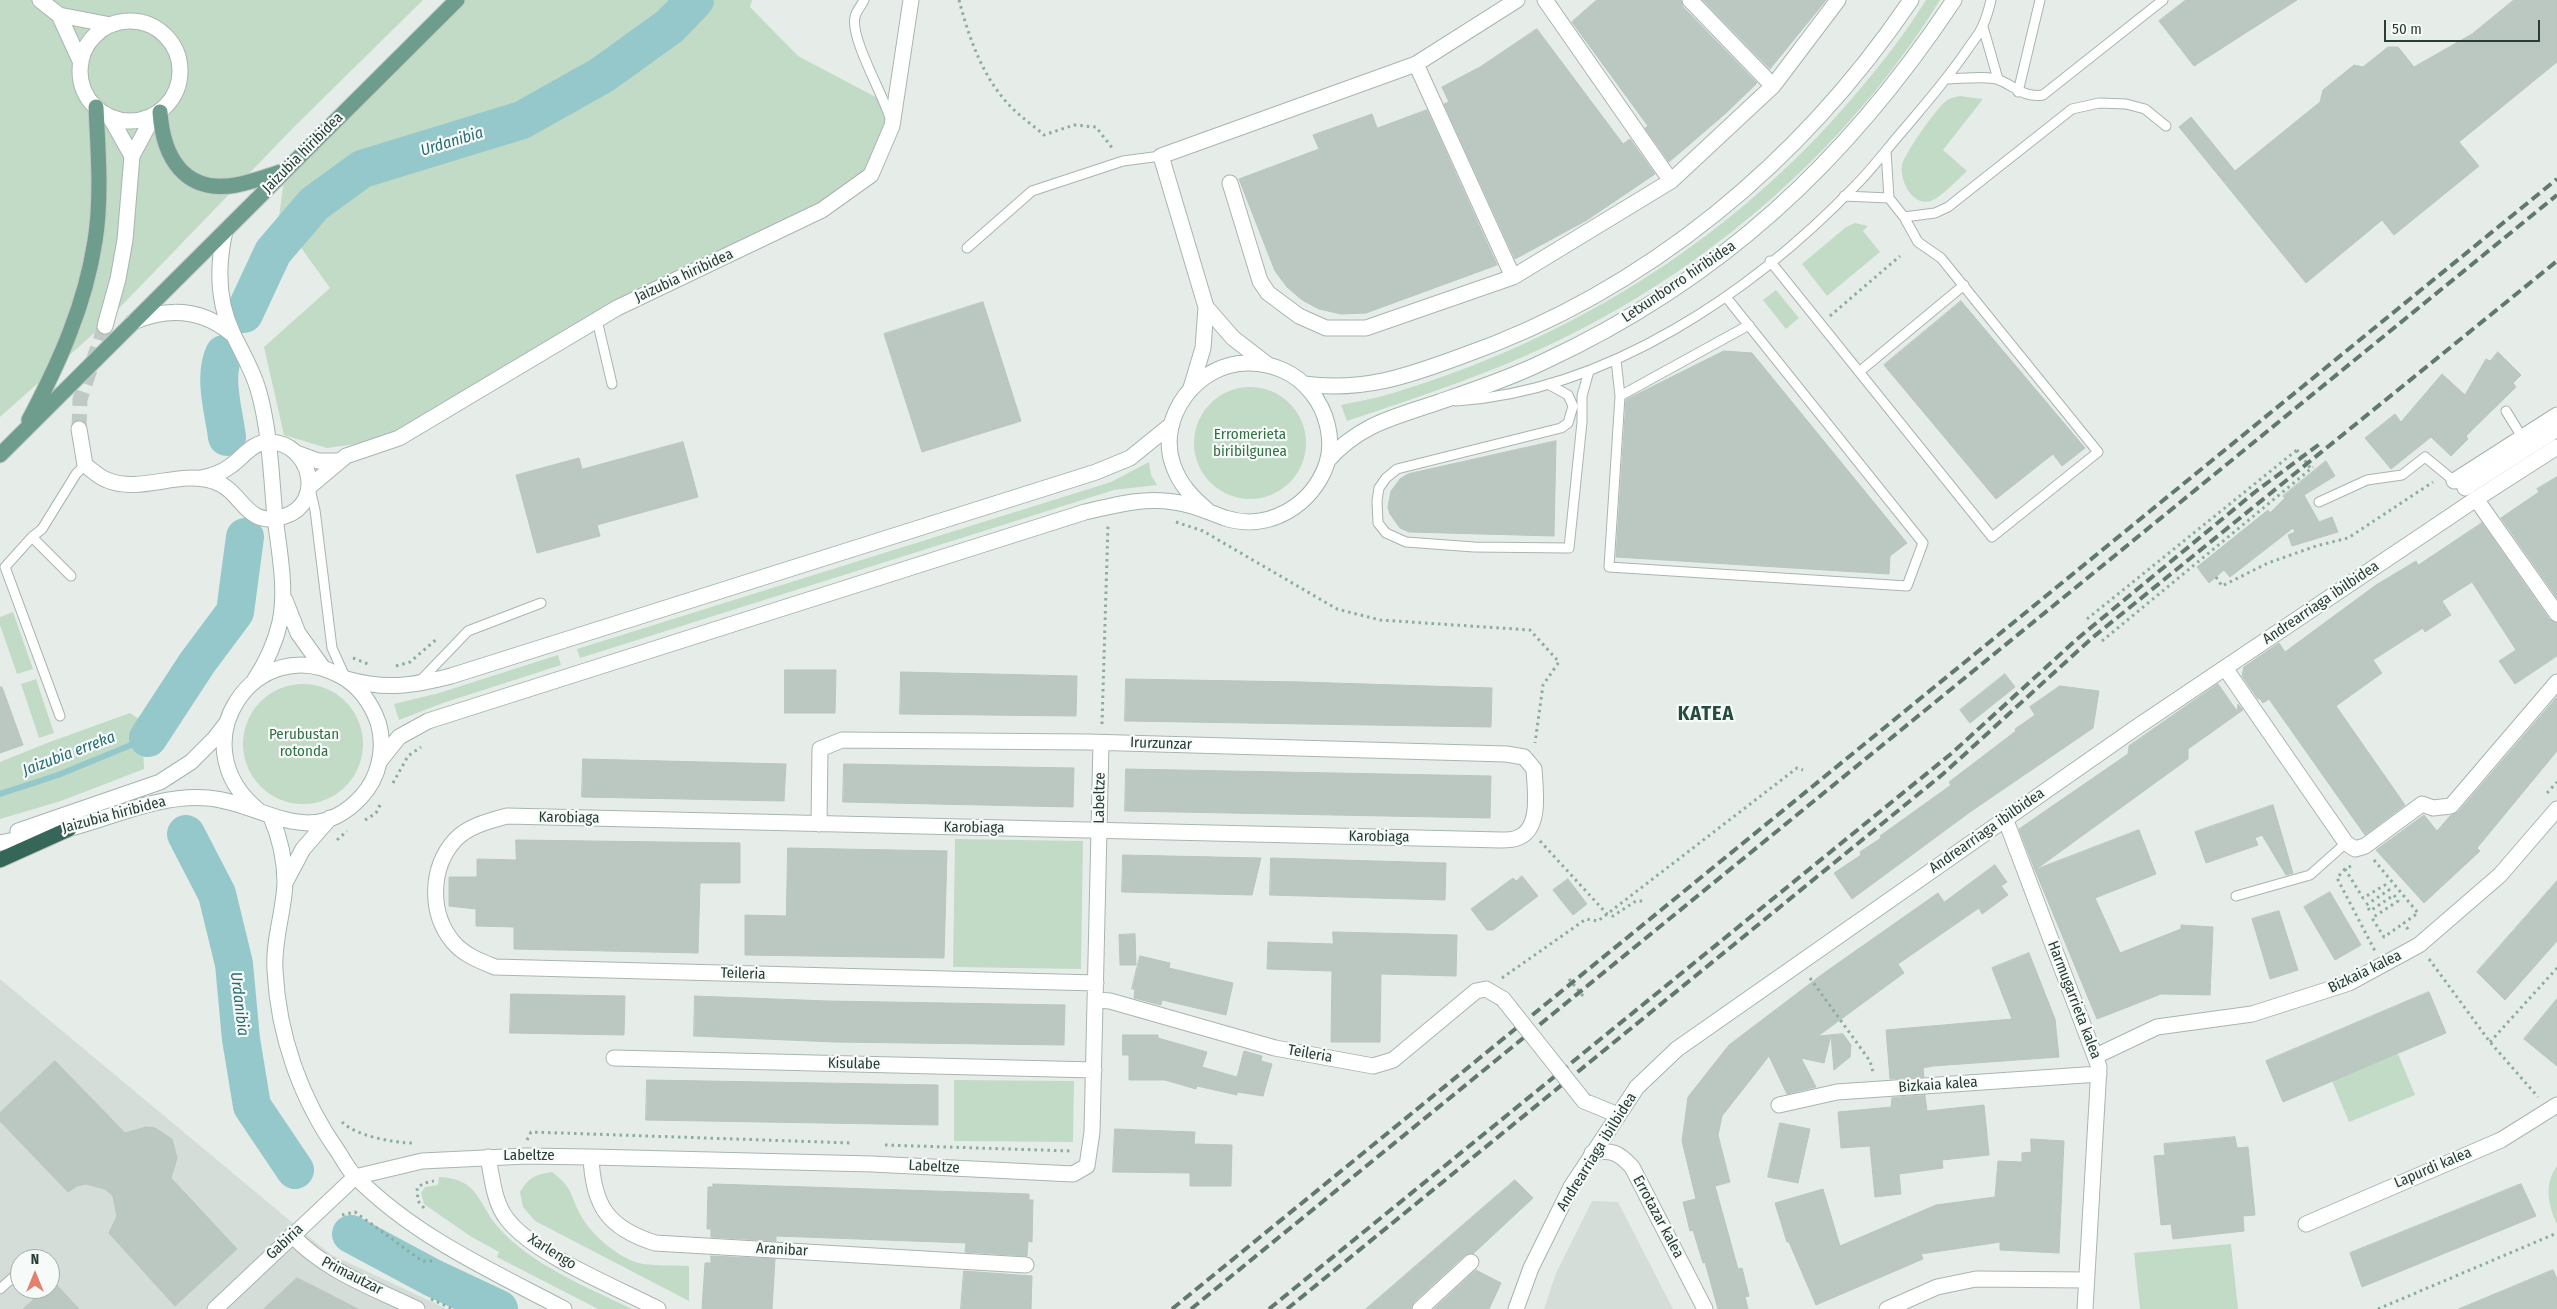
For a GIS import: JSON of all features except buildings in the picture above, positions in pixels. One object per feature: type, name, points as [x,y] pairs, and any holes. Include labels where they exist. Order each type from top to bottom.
[{"type":"highway","points":[[0,860],[70,828]]},
{"type":"main road","name":"Jaizubia hiribidea","points":[[225,231],[457,0]]},
{"type":"main road","points":[[21,435],[59,363],[84,297],[96,231],[99,179],[96,107]]},
{"type":"main road","points":[[157,113],[161,134],[168,153],[179,169],[193,181],[214,186],[235,186],[285,171]]},
{"type":"main road","points":[[0,455],[225,231]]},
{"type":"street","points":[[40,0],[59,14],[111,25]]},
{"type":"street","name":"Jaizubia hiribidea","points":[[276,519],[288,515],[298,508],[305,498],[309,487],[338,461],[354,452],[399,438],[617,308],[822,210],[871,175],[892,126],[911,0]]},
{"type":"street","points":[[1191,388],[1203,348],[1206,307],[1161,156],[1416,64],[1517,0]]},
{"type":"street","points":[[1545,0],[1671,181]]},
{"type":"street","points":[[1690,0],[1774,86]]},
{"type":"street","points":[[1230,184],[1260,281],[1268,293],[1299,316],[1326,328],[1366,328],[1513,277],[1671,181],[1774,86],[1838,0]]},
{"type":"street","points":[[1304,384],[1325,386],[1366,385],[1430,368],[1529,329],[1623,279],[1711,219],[1789,150],[1859,73],[1911,0]]},
{"type":"street","name":"Letxunborro hiribidea","points":[[1328,460],[1339,448],[1366,428],[1543,362],[1593,337],[1657,300],[1733,246],[1789,198],[1855,133],[1890,90],[1954,0]]},
{"type":"street","points":[[59,14],[81,63]]},
{"type":"street","points":[[129,21],[148,24],[164,33],[175,48],[181,66],[179,84],[172,100],[157,113],[140,120],[125,121],[110,117],[96,107],[86,95],[81,79],[81,63],[86,47],[96,34],[111,25],[129,21]]},
{"type":"street","points":[[1416,64],[1513,277]]},
{"type":"street","points":[[105,326],[118,279],[125,240],[132,156],[157,113]]},
{"type":"street","points":[[110,117],[132,156]]},
{"type":"street","name":"Jaizubia hiribidea","points":[[0,838],[160,782],[176,773],[204,751],[226,724],[236,702],[252,684],[270,654],[281,613],[282,587],[268,442],[258,388],[226,318],[219,282],[220,254],[225,231]]},
{"type":"street","points":[[1206,307],[1233,338],[1268,365]]},
{"type":"street","name":"Jaizubia hiribidea","points":[[133,322],[160,313],[187,312],[212,320],[233,335]]},
{"type":"street","points":[[379,762],[399,737],[428,721],[1085,512],[1148,500],[1176,502],[1207,510],[1226,518],[1252,522],[1277,517],[1298,506],[1314,490],[1328,460],[1330,439],[1326,419],[1318,400],[1304,384],[1288,372],[1268,365],[1247,362],[1227,366],[1208,374],[1191,388],[1179,405],[1172,424],[1170,444],[1173,464],[1180,482],[1192,497],[1207,510]]},
{"type":"street","points":[[2460,485],[2522,437],[2557,416]]},
{"type":"street","points":[[346,679],[382,686],[416,685],[1096,472],[1130,458],[1172,424]]},
{"type":"street","points":[[79,429],[85,465],[107,480],[128,484],[202,478],[222,472],[246,451],[268,442],[280,443],[299,454],[318,461],[338,461]]},
{"type":"street","points":[[2460,485],[2557,429]]},
{"type":"street","name":"Andrearriaga ibilbidea","points":[[1516,1309],[1531,1268],[1571,1187],[1592,1153],[1637,1087],[1677,1049],[2005,818],[2225,668],[2460,485],[2557,447]]},
{"type":"street","points":[[299,454],[309,475],[309,487]]},
{"type":"street","points":[[234,494],[232,481],[239,459]]},
{"type":"street","points":[[202,478],[220,483],[234,494],[241,505],[251,514],[276,519]]},
{"type":"street","points":[[2460,485],[2557,614]]},
{"type":"street","name":"Jaizubia hiribidea","points":[[282,587],[288,611],[298,634],[322,668]]},
{"type":"street","name":"Jaizubia hiribidea","points":[[0,843],[70,828],[174,799],[216,799],[306,823],[330,818],[352,806],[369,786],[379,762],[381,739],[376,716],[364,695],[346,679],[322,668],[304,666],[273,671],[252,684]]},
{"type":"street","points":[[2225,668],[2346,843],[2355,849],[2365,846],[2422,804],[2433,808],[2451,806],[2557,682]]},
{"type":"street","name":"Jaizubia hiribidea","points":[[226,724],[223,748],[228,772],[240,793],[264,813]]},
{"type":"street","name":"Irurzunzar","points":[[819,824],[820,749],[842,740],[1101,742],[1506,754],[1524,757],[1534,769]]},
{"type":"street","name":"Labeltze","points":[[355,1176],[422,1161],[488,1157],[591,1157],[872,1164],[1073,1174],[1087,1166],[1091,1152],[1094,1070],[1101,742]]},
{"type":"street","points":[[1530,829],[1535,808],[1534,769]]},
{"type":"street","name":"Bizkaia kalea","points":[[2096,1056],[2157,1028],[2252,1014],[2349,983],[2419,945],[2500,874],[2557,809]]},
{"type":"street","points":[[264,813],[282,848],[285,885],[278,926],[274,968],[277,997],[294,1072],[320,1128],[355,1176],[392,1208],[449,1248],[564,1309]]},
{"type":"street","name":"Karobiaga","points":[[434,892],[442,860],[456,839],[477,825],[507,816],[1501,840],[1518,838],[1530,829]]},
{"type":"street","points":[[285,885],[303,849],[330,818]]},
{"type":"street","name":"Harmugarrieta kalea","points":[[2005,818],[2096,1056],[2099,1074],[2085,1309]]},
{"type":"street","name":"Teileria","points":[[434,892],[440,922],[453,942],[470,956],[495,967],[1096,983]]},
{"type":"street","points":[[1486,989],[1503,999],[1584,1101],[1618,1115]]},
{"type":"street","name":"Teileria","points":[[1096,1000],[1110,1001],[1275,1048],[1373,1066],[1393,1060],[1476,990],[1486,989]]},
{"type":"street","name":"Kisulabe","points":[[614,1058],[1094,1070]]},
{"type":"street","name":"Bizkaia kalea","points":[[1779,1106],[1836,1092],[2099,1074]]},
{"type":"street","name":"Lapurdi kalea","points":[[2306,1224],[2501,1140],[2553,1108]]},
{"type":"street","name":"Errotazar kalea","points":[[1592,1153],[1604,1151],[1621,1155],[1632,1167],[1705,1309]]},
{"type":"street","name":"Xarlengo","points":[[488,1157],[496,1196],[506,1219],[520,1232],[549,1254],[658,1309]]},
{"type":"street","name":"Aranibar","points":[[591,1157],[592,1176],[597,1198],[611,1219],[630,1235],[655,1243],[1026,1265]]},
{"type":"street","name":"Gabiria","points":[[215,1309],[355,1176]]},
{"type":"street","name":"Primautzar","points":[[292,1235],[308,1253],[328,1265],[417,1309]]},
{"type":"street","points":[[1420,1309],[1471,1262]]},
{"type":"street","points":[[1887,1309],[1937,1287],[1976,1279],[2086,1280]]},
{"type":"lane","points":[[864,0],[855,17],[857,40],[885,102],[892,126]]},
{"type":"lane","points":[[1439,402],[1488,399],[1548,384],[1589,371],[1616,360],[1674,330],[1726,297],[1810,229],[1886,151],[1947,79],[1983,27],[1991,0]]},
{"type":"lane","points":[[2018,92],[2040,0]]},
{"type":"lane","points":[[1947,79],[1998,79],[2018,92],[2033,97],[2042,95],[2163,0]]},
{"type":"lane","points":[[1983,27],[1998,79]]},
{"type":"lane","points":[[1904,217],[1935,213],[1948,207],[2072,109],[2099,103],[2126,104],[2145,108],[2166,126]]},
{"type":"lane","points":[[1770,262],[1992,537],[2098,452],[1941,258],[1918,242],[1904,217],[1889,198],[1886,151]]},
{"type":"lane","points":[[967,248],[1032,192],[1123,161],[1161,156]]},
{"type":"lane","points":[[1844,196],[1889,198]]},
{"type":"lane","points":[[1859,372],[1964,285]]},
{"type":"lane","points":[[1616,360],[1620,396],[1609,567],[1907,586],[1923,543],[1726,297]]},
{"type":"lane","points":[[597,320],[612,384]]},
{"type":"lane","points":[[1620,396],[1749,325]]},
{"type":"lane","points":[[1548,384],[1568,395],[1573,406],[1568,423],[1561,428],[1397,469],[1386,478],[1379,488],[1376,501],[1378,523],[1386,533],[1406,542],[1474,547],[1569,548],[1582,422],[1582,396],[1589,371]]},
{"type":"lane","points":[[2506,411],[2522,437]]},
{"type":"lane","points":[[2319,502],[2367,480],[2402,475],[2425,457],[2460,485]]},
{"type":"lane","points":[[60,716],[3,569],[32,537],[42,529],[76,474],[85,465]]},
{"type":"lane","points":[[309,487],[315,510],[332,648],[346,679]]},
{"type":"lane","points":[[32,537],[70,576]]},
{"type":"lane","points":[[416,685],[468,631],[541,603]]},
{"type":"lane","points":[[2236,896],[2310,875],[2346,843]]},
{"type":"lane","points":[[0,1289],[10,1280]]},
{"type":"path","points":[[959,0],[965,24],[988,79],[1011,107],[1044,135],[1074,125],[1096,127],[1123,161]]},
{"type":"path","points":[[1828,318],[1900,256]]},
{"type":"path","points":[[2087,619],[2297,450],[2312,468],[2203,560],[2102,641]]},
{"type":"path","points":[[2216,577],[2222,586],[2268,563],[2348,538],[2460,485]]},
{"type":"path","points":[[1170,520],[1203,531],[1337,609],[1380,620],[1530,630],[1559,662],[1543,685],[1536,730],[1534,769]]},
{"type":"path","points":[[1101,742],[1108,525],[1116,523]]},
{"type":"path","points":[[391,668],[410,662],[440,636],[450,648]]},
{"type":"path","points":[[347,650],[353,658],[370,665]]},
{"type":"path","points":[[392,785],[408,756],[427,743]]},
{"type":"path","points":[[1486,989],[1586,920],[1598,921],[1797,768],[1803,770]]},
{"type":"path","points":[[359,823],[376,812],[384,799]]},
{"type":"path","points":[[331,845],[351,828]]},
{"type":"path","points":[[1530,829],[1607,914],[1612,916],[1636,901],[1644,901]]},
{"type":"path","points":[[2365,861],[2372,858],[2416,910]]},
{"type":"path","points":[[2354,865],[2345,869],[2337,878],[2374,948]]},
{"type":"path","points":[[2345,869],[2363,898],[2385,885],[2389,890],[2366,905],[2370,911],[2394,895],[2398,901],[2372,918],[2384,936],[2404,923]]},
{"type":"path","points":[[2419,945],[2490,1042],[2553,1108]]},
{"type":"path","points":[[2490,1042],[2557,968]]},
{"type":"path","points":[[1809,976],[1870,1061],[1879,1090]]},
{"type":"path","points":[[1569,979],[1583,996]]},
{"type":"path","points":[[339,1117],[344,1124],[366,1135],[402,1143],[420,1143]]},
{"type":"path","points":[[526,1141],[531,1132],[855,1144]]},
{"type":"path","points":[[875,1144],[1091,1152]]},
{"type":"path","points":[[428,1212],[418,1201],[417,1188],[424,1183],[434,1181]]},
{"type":"path","points":[[336,1219],[344,1214],[355,1212],[422,1261],[442,1263]]},
{"type":"path","points":[[2378,1309],[2557,1233]]},
{"type":"shaded area","points":[[0,979],[330,1254],[447,1309],[0,1309]]},
{"type":"shaded area","points":[[1592,1201],[1618,1202],[1673,1309],[1544,1309],[1556,1273]]},
{"type":"green space","points":[[0,0],[423,0],[293,128],[101,327],[0,417]]},
{"type":"green space","points":[[453,0],[752,0],[750,7],[798,56],[885,102],[892,126],[871,175],[822,210],[617,308],[399,438],[327,448],[284,435],[264,347],[330,288],[279,217],[285,171]]},
{"type":"green space","points":[[1926,0],[1940,0],[1903,55],[1862,106],[1818,155],[1769,201],[1718,243],[1664,281],[1607,315],[1549,345],[1474,377],[1347,421],[1341,405],[1396,392],[1460,370],[1521,345],[1581,316],[1638,282],[1693,245],[1745,204],[1795,159],[1841,111],[1886,57]]},
{"type":"green space","points":[[1960,96],[1983,99],[1943,150],[1967,171],[1935,199],[1928,202],[1921,201],[1910,193],[1903,179],[1902,165],[1904,159],[1921,132],[1941,106],[1949,99]]},
{"type":"green space","points":[[1855,223],[1868,226],[1863,231],[1880,252],[1827,296],[1802,264],[1846,227]]},
{"type":"green space","points":[[1776,290],[1799,318],[1786,329],[1763,300]]},
{"type":"green space","name":"Erromerieta biribilgunea","points":[[1250,387],[1271,391],[1290,403],[1302,422],[1306,443],[1302,464],[1290,483],[1271,495],[1250,499],[1229,495],[1210,483],[1198,464],[1194,443],[1198,422],[1210,403],[1229,391]]},
{"type":"green space","points":[[1149,462],[1151,475],[1157,485],[1114,490],[580,658],[577,649],[1111,482]]},
{"type":"green space","points":[[13,612],[33,669],[17,674],[0,625],[0,617]]},
{"type":"green space","points":[[558,655],[561,665],[443,703],[399,720],[394,704],[439,693]]},
{"type":"green space","points":[[36,679],[54,733],[39,738],[21,684]]},
{"type":"green space","name":"Perubustan rotonda","points":[[303,684],[315,685],[326,689],[336,694],[345,702],[353,711],[358,721],[362,732],[362,756],[358,767],[353,777],[345,786],[336,794],[326,799],[315,803],[303,804],[291,803],[280,799],[270,794],[261,786],[253,777],[248,767],[244,756],[243,744],[244,732],[248,721],[253,711],[261,702],[270,694],[280,689],[291,685]]},
{"type":"green space","points":[[130,713],[142,721],[144,769],[61,801],[0,819],[0,762]]},
{"type":"green space","points":[[955,839],[1083,841],[1081,969],[953,967]]},
{"type":"green space","points":[[2398,1054],[2415,1095],[2349,1122],[2332,1081]]},
{"type":"green space","points":[[954,1080],[1074,1081],[1073,1142],[954,1141]]},
{"type":"green space","points":[[2557,1166],[2557,1224],[2551,1210],[2549,1187],[2550,1180]]},
{"type":"green space","points":[[552,1172],[565,1184],[588,1226],[617,1253],[643,1264],[689,1266],[689,1301],[535,1221],[523,1207],[520,1192],[526,1183],[533,1178]]},
{"type":"green space","points":[[439,1177],[462,1182],[470,1187],[499,1228],[512,1241],[543,1264],[579,1284],[632,1309],[598,1309],[497,1257],[499,1252],[470,1236],[424,1204],[421,1193],[425,1187],[438,1185]]},
{"type":"green space","points":[[2231,1244],[2238,1309],[2140,1309],[2134,1253]]},
{"type":"waterway","name":"Urdanibia","points":[[244,314],[273,252],[314,204],[362,169],[522,120],[602,75],[670,26],[695,0]]},
{"type":"waterway","name":"Urdanibia","points":[[224,354],[219,373],[219,384],[227,437]]},
{"type":"waterway","name":"Urdanibia","points":[[148,738],[197,663],[235,612],[245,537]]},
{"type":"waterway","name":"Jaizubia erreka","points":[[0,794],[58,775],[148,738]]},
{"type":"waterway","name":"Urdanibia","points":[[186,834],[217,894],[234,964],[241,1039],[252,1106],[295,1170]]},
{"type":"waterway","name":"Urdanibia","points":[[351,1234],[433,1278],[499,1309]]},
{"type":"tunnel","points":[[79,429],[80,399],[105,326]]},
{"type":"railway","points":[[1172,1309],[2557,179]]},
{"type":"railway","points":[[1191,1309],[2557,195]]},
{"type":"railway","points":[[1287,1309],[1943,774],[2092,638],[2557,261]]},
{"type":"railway","points":[[1269,1309],[1952,753],[2077,639],[2255,492],[2321,443]]},
{"type":"district","name":"KATEA","points":[[1706,714]]}]
